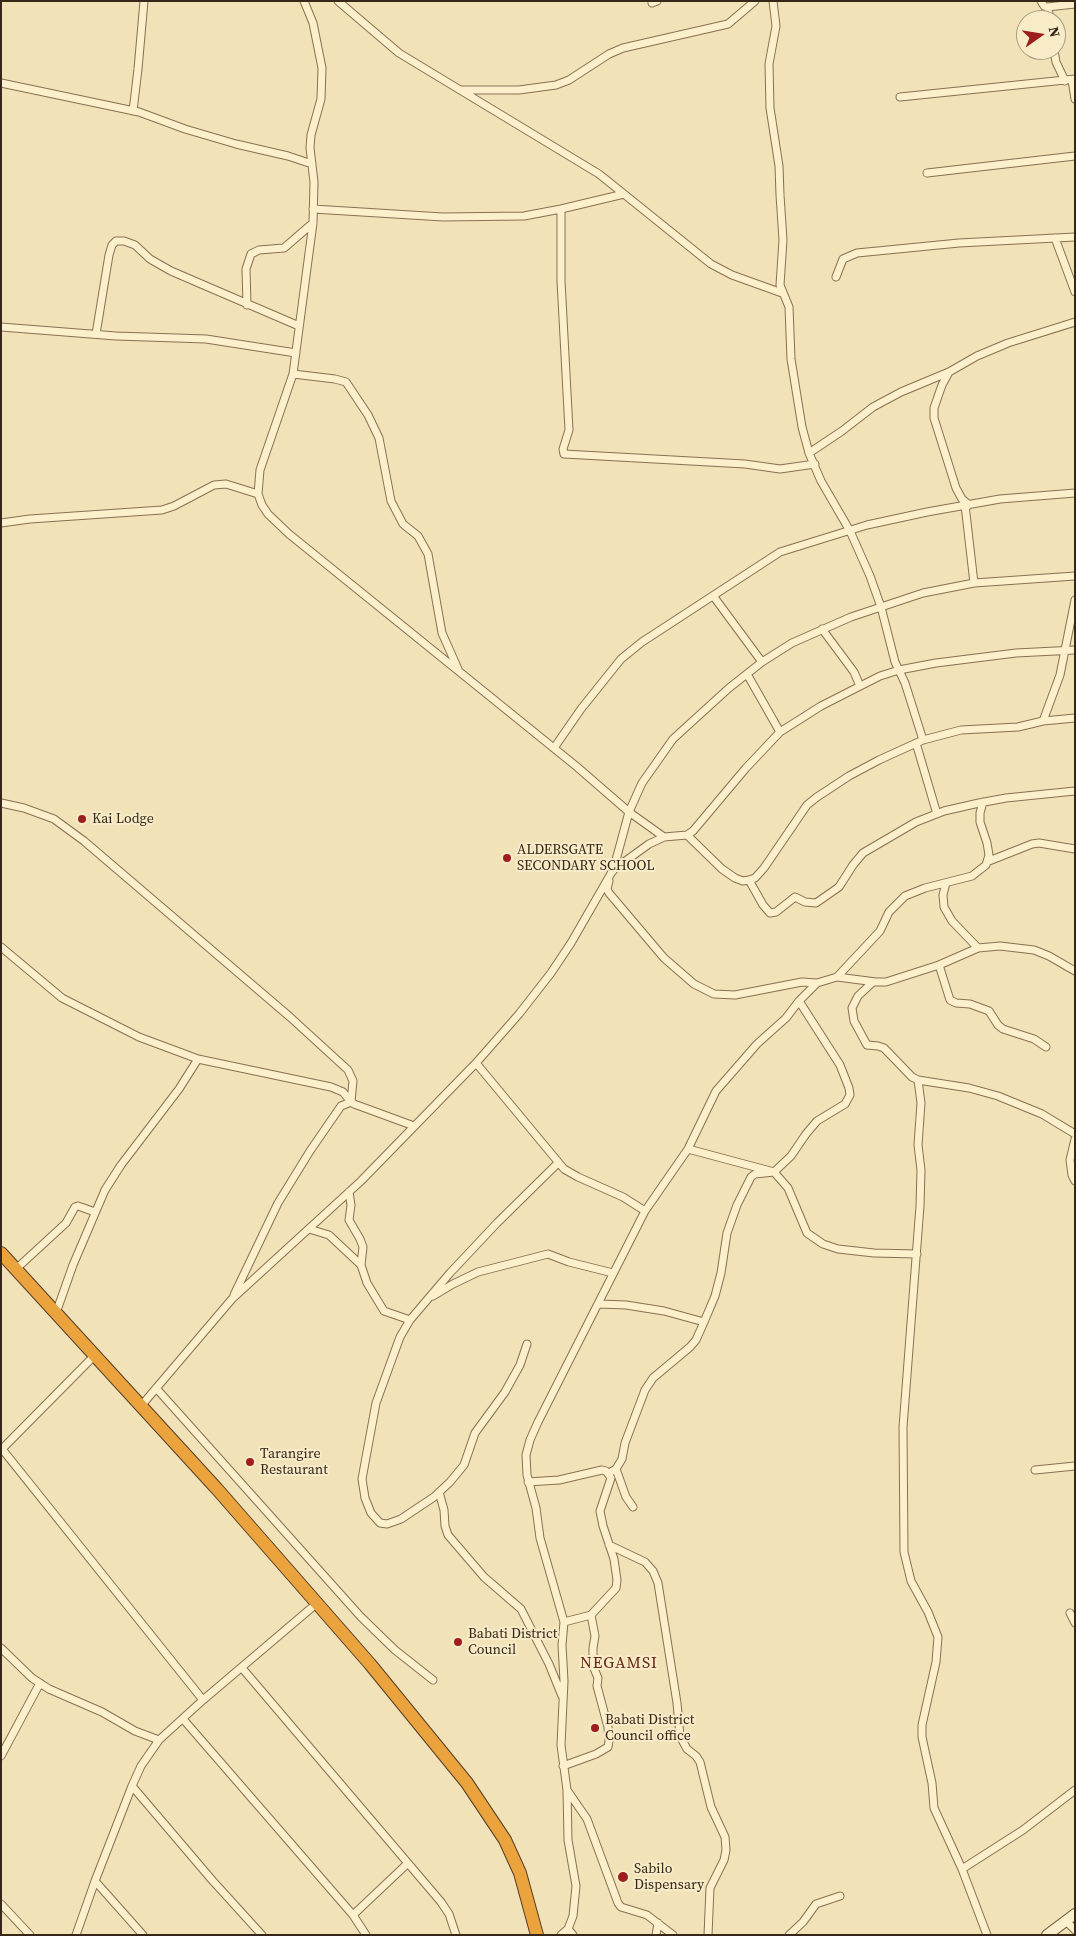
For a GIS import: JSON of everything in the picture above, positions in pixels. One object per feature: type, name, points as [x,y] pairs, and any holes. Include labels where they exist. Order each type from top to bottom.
[{"type":"highway","points":[[1,1253],[217,1489],[418,1721],[467,1783],[506,1840],[520,1872],[537,1935]]},
{"type":"street","points":[[133,111],[144,1]]},
{"type":"street","points":[[304,1],[313,23],[322,68],[321,99],[311,135],[314,182],[313,223],[292,374],[260,470],[258,494],[262,505],[268,514],[289,534],[554,748],[629,812],[664,837]]},
{"type":"street","points":[[338,1],[399,53],[599,174],[710,264],[732,275],[782,293]]},
{"type":"street","points":[[459,90],[519,90],[556,85],[569,80],[609,54],[623,48],[728,24],[755,1]]},
{"type":"street","points":[[767,1],[774,5],[776,26],[769,64],[770,108],[779,166],[783,240],[780,286],[789,308],[791,360],[802,427],[809,453],[822,481],[850,531],[881,607],[898,670],[908,692],[937,814]]},
{"type":"street","points":[[1041,1],[1044,6],[1075,4]]},
{"type":"street","points":[[1048,6],[1049,10]]},
{"type":"street","points":[[1056,60],[1071,80],[1075,99]]},
{"type":"street","points":[[900,96],[1071,80]]},
{"type":"street","points":[[1,83],[133,111],[185,129],[312,164]]},
{"type":"street","points":[[926,173],[1075,156]]},
{"type":"street","points":[[313,209],[477,217],[524,216],[624,194]]},
{"type":"street","points":[[561,209],[561,281],[568,430],[563,449],[564,454],[727,463],[780,469],[815,464]]},
{"type":"street","points":[[247,305],[246,269],[251,254],[259,250],[284,248],[313,223]]},
{"type":"street","points":[[836,277],[843,259],[857,253],[959,243],[1075,236]]},
{"type":"street","points":[[1055,238],[1075,292]]},
{"type":"street","points":[[96,334],[109,255],[112,245],[116,241],[124,241],[135,245],[150,259],[171,271],[299,326]]},
{"type":"street","points":[[809,453],[873,407],[901,392],[949,372],[977,356],[1000,346],[1075,322]]},
{"type":"street","points":[[1,327],[206,339],[296,353]]},
{"type":"street","points":[[949,372],[942,385],[933,414],[956,488],[967,505],[974,583]]},
{"type":"street","points":[[292,374],[346,382],[368,415],[379,438],[391,501],[403,524],[418,536],[428,554],[442,633],[459,671]]},
{"type":"street","points":[[1,523],[30,519],[162,510],[174,506],[214,485],[226,484],[258,494]]},
{"type":"street","points":[[554,748],[621,659],[642,642],[714,597],[780,552],[850,531],[927,512],[1000,499],[1075,493]]},
{"type":"street","points":[[1075,576],[974,583],[923,593],[850,617],[792,643],[762,662],[673,739],[642,783],[629,812],[606,890],[664,958],[694,984],[714,994],[735,995],[802,982],[817,983],[837,977],[873,982],[897,980],[939,966],[978,948],[1000,946],[1034,950],[1075,971]]},
{"type":"street","points":[[714,597],[762,662]]},
{"type":"street","points":[[1043,721],[1060,675],[1075,600]]},
{"type":"street","points":[[822,629],[854,672],[860,686]]},
{"type":"street","points":[[141,1406],[232,1299],[349,1192],[476,1063],[519,1014],[551,973],[613,870],[649,844],[664,837],[687,835],[701,824],[746,768],[780,732],[821,706],[880,676],[898,670],[936,663],[1016,654],[1075,650]]},
{"type":"street","points":[[747,674],[780,732]]},
{"type":"street","points":[[687,835],[722,869],[735,878],[743,881],[749,880],[755,878],[764,868],[807,805],[817,796],[849,776],[920,742],[961,730],[1018,726],[1075,718]]},
{"type":"street","points":[[749,880],[763,906],[770,913],[776,912],[795,897],[806,902],[816,903],[839,887],[863,853],[894,834],[937,814],[1006,798],[1075,791]]},
{"type":"street","points":[[983,802],[980,822],[987,843],[989,861]]},
{"type":"street","points":[[1,803],[24,808],[54,819],[84,841],[290,1017],[348,1070],[354,1085],[352,1102]]},
{"type":"street","points":[[837,977],[880,931],[889,912],[905,896],[925,888],[946,884],[980,871],[989,861],[1032,844],[1039,843],[1075,849]]},
{"type":"street","points":[[946,884],[943,895],[944,907],[952,921],[978,948]]},
{"type":"street","points":[[1,947],[62,998],[139,1037],[198,1059],[331,1087],[343,1092],[360,1108],[414,1126]]},
{"type":"street","points":[[939,966],[950,1000],[956,1003],[970,1004],[989,1011],[1003,1029],[1034,1039],[1046,1047]]},
{"type":"street","points":[[873,982],[858,996],[852,1008],[852,1014],[859,1032],[867,1045],[884,1048],[912,1077],[918,1080],[969,1088],[998,1096],[1042,1114],[1075,1134]]},
{"type":"street","points":[[561,1935],[568,1928],[573,1916],[576,1886],[568,1840],[567,1790],[560,1745],[564,1699],[562,1645],[564,1622],[540,1538],[536,1508],[528,1482],[526,1455],[530,1440],[645,1211],[688,1149],[716,1091],[817,983]]},
{"type":"street","points":[[609,1473],[616,1469],[622,1459],[625,1443],[645,1390],[653,1378],[696,1340],[715,1296],[721,1273],[727,1233],[752,1176],[774,1172],[792,1156],[817,1121],[845,1104],[850,1095],[850,1088],[840,1065],[799,1001]]},
{"type":"street","points":[[56,1313],[95,1212],[120,1165],[180,1089],[198,1059]]},
{"type":"street","points":[[476,1063],[558,1163],[578,1178],[623,1197],[645,1211]]},
{"type":"street","points":[[918,1080],[921,1103],[918,1145],[921,1170],[903,1427],[904,1552],[911,1581],[928,1612],[938,1637],[936,1662],[924,1713],[922,1737],[932,1783],[934,1808],[962,1869],[987,1935]]},
{"type":"street","points":[[232,1299],[278,1203],[310,1151],[342,1106],[352,1102]]},
{"type":"street","points":[[1075,1138],[1070,1160],[1070,1169],[1075,1181]]},
{"type":"street","points":[[688,1149],[774,1172],[788,1188],[807,1233],[814,1240],[838,1249],[916,1254]]},
{"type":"street","points":[[527,1344],[520,1365],[505,1392],[475,1433],[464,1465],[439,1492],[401,1519],[387,1524],[380,1523],[371,1513],[365,1498],[362,1478],[376,1403],[389,1373],[400,1337],[410,1320],[426,1300],[496,1223],[558,1163]]},
{"type":"street","points":[[349,1192],[351,1206],[349,1220],[362,1244],[362,1265],[367,1282],[382,1309],[387,1313],[410,1320]]},
{"type":"street","points":[[16,1269],[66,1223],[75,1207],[78,1206],[95,1212]]},
{"type":"street","points":[[309,1229],[329,1235],[362,1265]]},
{"type":"street","points":[[426,1300],[478,1272],[548,1254],[569,1262],[593,1266],[613,1273]]},
{"type":"street","points":[[599,1304],[626,1304],[664,1311],[704,1322]]},
{"type":"street","points":[[95,1354],[1,1450],[202,1700]]},
{"type":"street","points":[[156,1388],[361,1617],[395,1650],[433,1680]]},
{"type":"street","points":[[1035,1470],[1075,1466]]},
{"type":"street","points":[[616,1469],[626,1497],[633,1507]]},
{"type":"street","points":[[528,1482],[559,1480],[602,1470],[609,1473]]},
{"type":"street","points":[[564,1622],[591,1615],[616,1588],[616,1571],[600,1511],[610,1483],[609,1473]]},
{"type":"street","points":[[439,1492],[448,1535],[484,1577],[521,1609],[549,1664],[564,1699]]},
{"type":"street","points":[[609,1545],[646,1562],[653,1571],[658,1583],[677,1703],[680,1736],[687,1749],[700,1762],[711,1808],[725,1837],[726,1850],[724,1860],[710,1888],[708,1935]]},
{"type":"street","points":[[76,1935],[132,1786],[141,1766],[159,1740],[202,1700],[316,1604]]},
{"type":"street","points":[[1070,1613],[1075,1623]]},
{"type":"street","points":[[563,1766],[596,1754],[608,1747],[609,1742],[608,1727],[594,1666],[594,1636],[591,1615]]},
{"type":"street","points":[[1,1648],[32,1678],[49,1689],[102,1712],[134,1731],[159,1740]]},
{"type":"street","points":[[242,1668],[441,1902],[449,1914],[456,1935]]},
{"type":"street","points":[[1,1756],[40,1683]]},
{"type":"street","points":[[183,1719],[353,1915],[366,1935]]},
{"type":"street","points":[[132,1786],[212,1880],[262,1935]]},
{"type":"street","points":[[567,1790],[587,1819],[618,1903],[621,1906],[641,1912],[673,1935]]},
{"type":"street","points":[[962,1869],[1023,1830],[1075,1790]]},
{"type":"street","points":[[353,1915],[407,1864]]},
{"type":"street","points":[[95,1881],[142,1935]]},
{"type":"street","points":[[789,1935],[803,1922],[816,1904],[840,1896]]},
{"type":"street","points":[[1,1904],[30,1935]]},
{"type":"street","points":[[1047,1935],[1075,1914]]},
{"type":"street","points":[[1066,1921],[1075,1930]]},
{"type":"street","points":[[656,1935],[658,1923]]},
{"type":"street","points":[[568,1928],[573,1935]]},
{"type":"place","name":"Kai Lodge","points":[[82,819]]},
{"type":"place","name":"ALDERSGATE SECONDARY SCHOOL","points":[[507,858]]},
{"type":"place","name":"Tarangire Restaurant","points":[[250,1462]]},
{"type":"place","name":"Babati District Council","points":[[458,1642]]},
{"type":"place","name":"Babati District Council office","points":[[595,1728]]},
{"type":"place","name":"Sabilo Dispensary","points":[[623,1877]]},
{"type":"district","name":"NEGAMSI","points":[[619,1664]]}]
